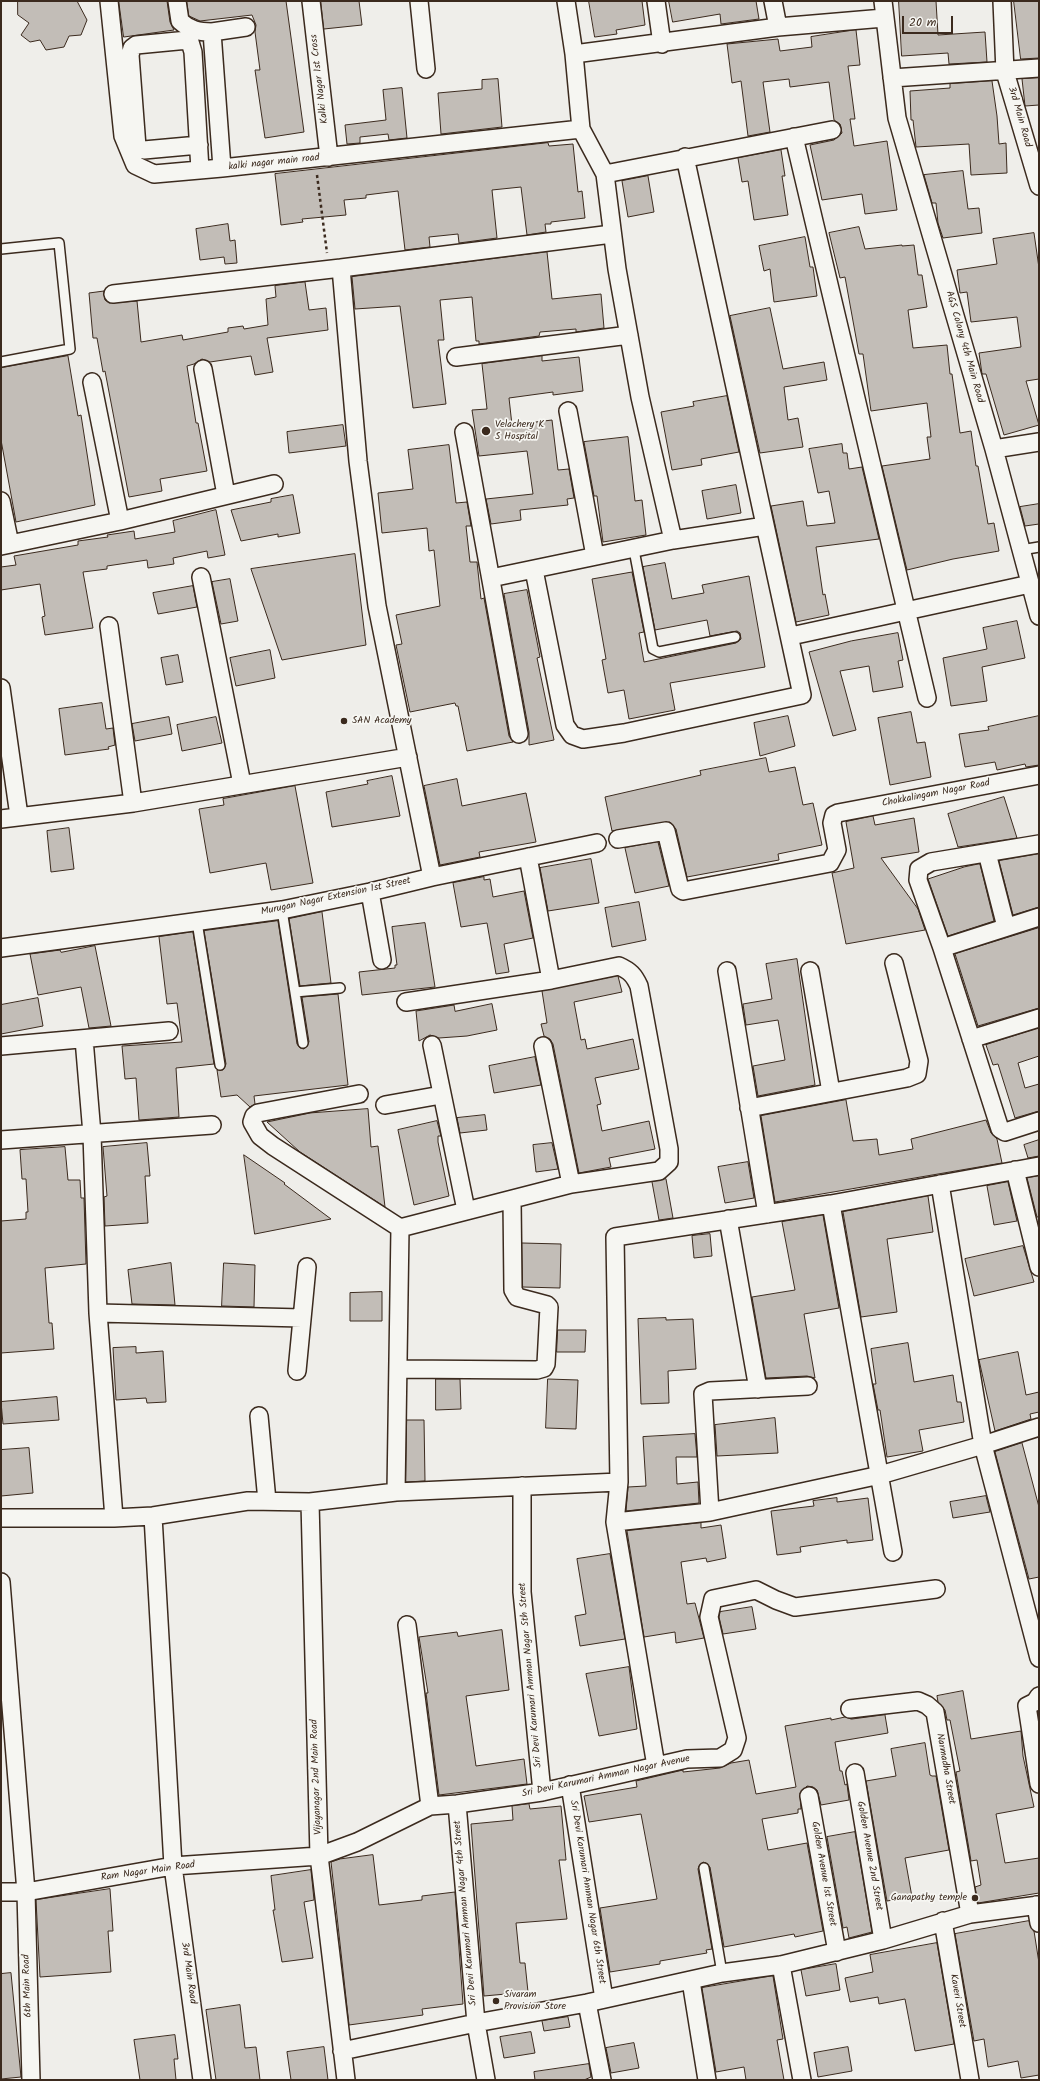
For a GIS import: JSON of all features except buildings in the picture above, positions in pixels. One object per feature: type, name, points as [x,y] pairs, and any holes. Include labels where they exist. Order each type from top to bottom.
[{"type":"street","points":[[109,1],[137,147],[139,150],[147,150],[200,145]]},
{"type":"street","points":[[177,1],[180,22],[189,29],[200,32],[212,32],[246,27]]},
{"type":"street","name":"Kalki Nagar 1st Cross","points":[[311,1],[322,158]]},
{"type":"street","points":[[419,1],[426,69]]},
{"type":"street","points":[[566,1],[574,54],[581,129],[605,174],[612,234],[640,397],[673,540]]},
{"type":"street","points":[[656,1],[662,44]]},
{"type":"street","points":[[774,1],[778,28]]},
{"type":"street","name":"3rd Main Road","points":[[1002,1],[1005,72],[1039,186]]},
{"type":"street","points":[[574,54],[662,44],[778,28],[883,9]]},
{"type":"street","name":"AGS Colony 4th Main Road","points":[[883,9],[897,118],[994,449],[1039,616]]},
{"type":"street","points":[[212,32],[222,168]]},
{"type":"street","points":[[149,172],[135,165],[123,136],[130,55],[132,48],[136,45],[188,40],[193,52],[200,145],[200,170]]},
{"type":"street","points":[[892,78],[1005,72],[1039,68]]},
{"type":"street","name":"kalki nagar main road","points":[[149,172],[154,174],[222,168],[581,129]]},
{"type":"street","points":[[605,174],[685,157],[832,130]]},
{"type":"street","points":[[794,137],[927,698]]},
{"type":"street","points":[[147,150],[149,172]]},
{"type":"street","points":[[534,570],[565,725],[572,735],[583,739],[624,733],[802,695],[791,636],[765,526],[685,157]]},
{"type":"street","points":[[113,294],[335,269],[612,234]]},
{"type":"street","points":[[335,269],[375,591],[432,877]]},
{"type":"street","points":[[456,357],[629,335]]},
{"type":"street","points":[[203,369],[226,495]]},
{"type":"street","points":[[92,382],[120,520]]},
{"type":"street","points":[[568,411],[594,556]]},
{"type":"street","points":[[464,432],[519,734]]},
{"type":"street","points":[[994,449],[1039,442]]},
{"type":"street","points":[[1,501],[5,545],[274,484]]},
{"type":"street","points":[[491,578],[594,556],[634,550],[673,540],[765,526]]},
{"type":"street","points":[[201,577],[242,784]]},
{"type":"street","points":[[791,636],[1030,584]]},
{"type":"street","points":[[109,626],[133,803]]},
{"type":"street","points":[[1,688],[19,816]]},
{"type":"street","points":[[1,819],[133,803],[408,757]]},
{"type":"street","name":"Chokkalingam Nagar Road","points":[[618,839],[666,831],[680,889],[683,891],[830,863],[837,850],[832,823],[834,815],[1039,775]]},
{"type":"street","name":"Murugan Nagar Extension 1st Street","points":[[1,948],[282,910],[597,843]]},
{"type":"street","points":[[1039,844],[931,862],[919,869],[918,880],[942,948],[1000,1129],[1005,1132],[1039,1121]]},
{"type":"street","points":[[987,853],[1006,927]]},
{"type":"street","points":[[528,857],[551,980]]},
{"type":"street","points":[[370,892],[382,960]]},
{"type":"street","points":[[942,948],[1039,917]]},
{"type":"street","points":[[749,1108],[907,1078],[917,1074],[919,1061],[894,964]]},
{"type":"street","points":[[359,1094],[258,1113],[254,1116],[252,1122],[260,1136],[273,1146],[400,1228],[571,1184],[660,1171],[669,1162],[669,1149],[639,986],[635,976],[630,971],[620,966],[551,980],[406,1002]]},
{"type":"street","points":[[727,971],[767,1214]]},
{"type":"street","points":[[810,971],[831,1092]]},
{"type":"street","points":[[971,1039],[1039,1018]]},
{"type":"street","points":[[1,1046],[169,1031]]},
{"type":"street","points":[[84,1039],[92,1134],[98,1313],[114,1518]]},
{"type":"street","points":[[432,1045],[466,1210]]},
{"type":"street","points":[[543,1046],[571,1184]]},
{"type":"street","points":[[385,1104],[442,1095]]},
{"type":"street","points":[[1,1140],[212,1125]]},
{"type":"street","points":[[656,1766],[615,1522],[619,1482],[615,1237],[832,1204],[1039,1166]]},
{"type":"street","points":[[1015,1170],[1039,1267]]},
{"type":"street","points":[[940,1184],[983,1445],[1039,1658]]},
{"type":"street","points":[[398,1369],[537,1370],[544,1368],[546,1364],[549,1307],[547,1305],[517,1297],[512,1290],[512,1198]]},
{"type":"street","points":[[832,1204],[893,1552]]},
{"type":"street","points":[[728,1219],[758,1389]]},
{"type":"street","points":[[396,1492],[400,1228]]},
{"type":"street","points":[[297,1371],[307,1267]]},
{"type":"street","points":[[98,1313],[302,1318]]},
{"type":"street","points":[[710,1512],[703,1394],[710,1391],[808,1386]]},
{"type":"street","points":[[259,1416],[267,1501]]},
{"type":"street","points":[[615,1522],[710,1512],[880,1475],[1039,1427]]},
{"type":"street","points":[[1,1518],[114,1518],[153,1516],[248,1501],[310,1502],[396,1492],[619,1482]]},
{"type":"street","name":"Sri Devi Karumari Amman Nagar 5th Street","points":[[522,1486],[522,1592],[542,1792]]},
{"type":"street","name":"Vijayanagar 2nd Main Road","points":[[310,1502],[319,1856],[346,2080]]},
{"type":"street","name":"3rd Main Road","points":[[153,1516],[174,1866],[202,2080]]},
{"type":"street","name":"6th Main Road","points":[[1,1582],[26,1892],[31,2080]]},
{"type":"street","name":"Sri Devi Karumari Amman Nagar Avenue","points":[[319,1856],[357,1842],[430,1806],[457,1804],[542,1792],[687,1759],[720,1758],[733,1750],[737,1738],[709,1617],[713,1599],[756,1590],[795,1607],[936,1589]]},
{"type":"street","points":[[407,1625],[430,1806]]},
{"type":"street","name":"Narmadha Street","points":[[850,1709],[918,1701],[927,1705],[935,1712],[970,1914]]},
{"type":"street","points":[[1033,1701],[1039,1784]]},
{"type":"street","name":"Golden Avenue 2nd Street","points":[[855,1773],[883,1940]]},
{"type":"street","name":"Sri Devi Karumari Amman Nagar 6th Street","points":[[570,1785],[604,1999]]},
{"type":"street","name":"Golden Avenue 1st Street","points":[[809,1796],[837,1952]]},
{"type":"street","name":"Sri Devi Karumari Amman Nagar 4th Street","points":[[457,1804],[476,2023],[486,2080]]},
{"type":"street","name":"Ram Nagar Main Road","points":[[1,1892],[26,1892],[174,1866],[319,1856]]},
{"type":"street","points":[[342,2051],[476,2023],[587,2003],[722,1973],[781,1965],[883,1940],[970,1914],[1037,1905],[1039,1923]]},
{"type":"street","name":"Kaveri Street","points":[[943,1921],[970,2080]]},
{"type":"street","points":[[781,1965],[802,2080]]},
{"type":"street","points":[[691,1981],[707,2080]]},
{"type":"street","points":[[587,2003],[602,2080]]},
{"type":"lane","points":[[1,249],[59,243],[70,349],[1,362]]},
{"type":"lane","points":[[1021,550],[1039,547]]},
{"type":"lane","points":[[634,550],[654,649],[659,652],[735,636]]},
{"type":"lane","points":[[282,910],[303,1043]]},
{"type":"lane","points":[[197,922],[220,1065]]},
{"type":"lane","points":[[295,992],[340,988]]},
{"type":"lane","points":[[704,1868],[722,1973]]},
{"type":"path","points":[[322,158],[335,269]]},
{"type":"place","name":"Velachery K S Hospital","points":[[486,431]]},
{"type":"place","name":"SAN Academy","points":[[344,721]]},
{"type":"place","name":"Ganapathy temple","points":[[975,1898]]},
{"type":"place","name":"Sivaram Provision Store","points":[[496,2001]]}]
